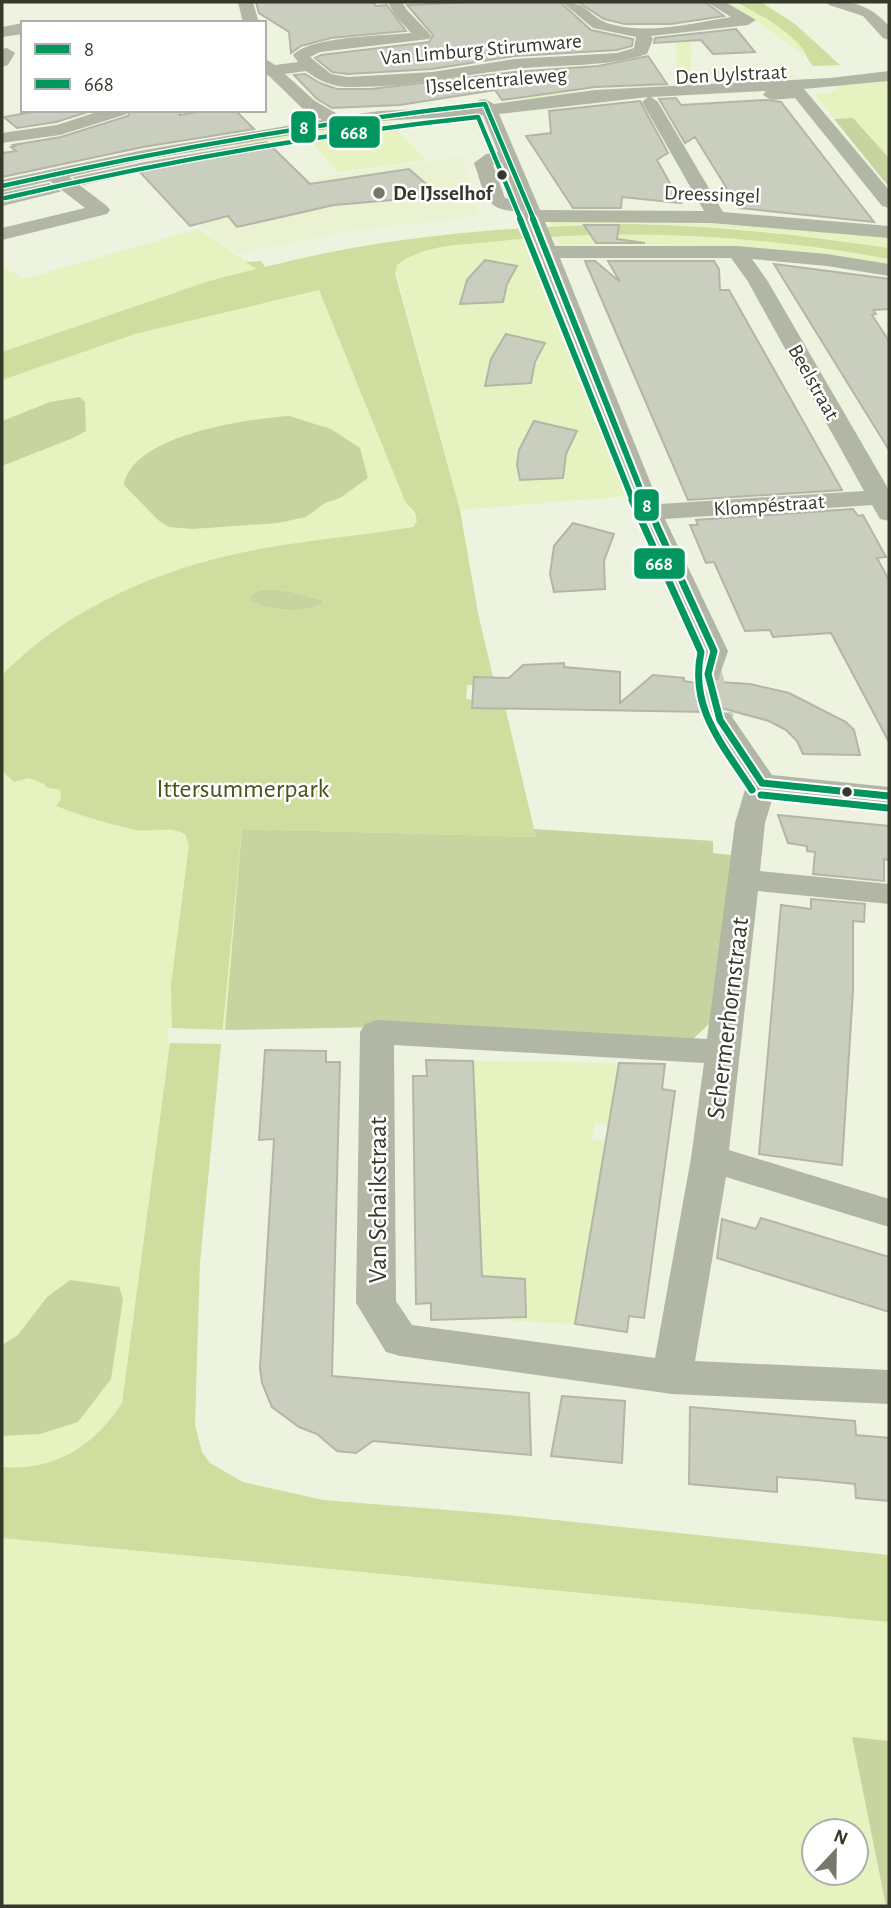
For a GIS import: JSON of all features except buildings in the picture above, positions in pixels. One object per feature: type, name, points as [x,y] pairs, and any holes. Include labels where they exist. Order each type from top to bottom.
[{"type":"street","points":[[246,2],[251,21]]},
{"type":"street","points":[[309,66],[300,57],[307,50],[423,36],[400,12],[395,2]]},
{"type":"street","name":"Van Limburg Stirumware","points":[[569,2],[594,23],[605,28],[641,33],[748,20],[714,2]]},
{"type":"street","points":[[834,2],[868,13],[889,35]]},
{"type":"street","points":[[2,32],[21,29]]},
{"type":"street","name":"Van Limburg Stirumware","points":[[309,66],[335,81],[432,77],[515,64],[618,58],[641,51],[645,39],[641,33]]},
{"type":"street","points":[[267,68],[309,66]]},
{"type":"street","points":[[267,68],[309,105],[338,122]]},
{"type":"street","name":"IJsselcentraleweg","points":[[2,186],[200,144],[380,116],[616,94],[862,80],[889,76]]},
{"type":"street","name":"Den Uylstraat","points":[[523,113],[799,93],[889,202]]},
{"type":"street","name":"Den Uylstraat","points":[[650,102],[716,216]]},
{"type":"street","points":[[309,105],[309,116],[317,125]]},
{"type":"street","points":[[487,107],[546,246],[650,512],[714,651],[708,674]]},
{"type":"street","points":[[2,138],[60,130],[115,112]]},
{"type":"street","name":"Dreessingel","points":[[510,157],[492,158],[483,163],[497,201],[531,213],[716,216],[800,221],[889,233]]},
{"type":"street","points":[[2,234],[100,210],[53,174]]},
{"type":"street","points":[[546,246],[737,252],[827,260],[889,270]]},
{"type":"street","name":"Beelstraat","points":[[737,252],[757,280],[886,503]]},
{"type":"street","name":"Klompéstraat","points":[[650,512],[886,503]]},
{"type":"street","points":[[720,720],[762,783],[889,796]]},
{"type":"street","name":"Schermerhornstraat","points":[[672,1377],[710,1158],[750,822],[762,783]]},
{"type":"street","name":"Schermerhornstraat","points":[[743,879],[889,894]]},
{"type":"street","name":"Van Schaikstraat","points":[[722,1052],[377,1032],[376,1303],[400,1340],[672,1377],[889,1387]]},
{"type":"street","points":[[710,1158],[889,1213]]},
{"type":"shaded area","points":[[736,2],[761,2],[795,24],[840,65],[813,66],[791,37]]},
{"type":"shaded area","points":[[853,118],[889,158],[889,187],[834,119]]},
{"type":"shaded area","points":[[462,157],[479,216],[355,230],[238,254],[166,198]]},
{"type":"shaded area","points":[[632,224],[729,229],[889,248],[889,259],[790,244],[640,234],[540,237],[441,247],[418,253],[397,265],[395,273],[460,510],[478,613],[493,677],[474,677],[473,685],[467,685],[466,699],[505,707],[536,837],[242,829],[200,1262],[195,1425],[202,1452],[210,1463],[243,1482],[323,1500],[498,1514],[889,1555],[889,1622],[2,1538],[2,1467],[39,1465],[71,1453],[99,1432],[122,1403],[172,1028],[171,985],[189,845],[185,834],[179,831],[136,830],[96,819],[56,806],[61,799],[60,790],[45,787],[45,784],[29,778],[14,782],[2,771],[2,675],[30,649],[92,607],[161,576],[234,554],[413,527],[417,521],[415,513],[405,501],[319,290],[135,334],[2,380],[2,352],[209,281],[256,269],[246,262],[261,261],[265,267],[355,247],[493,230]],"holes":[[[259,590],[298,593],[324,601],[310,609],[288,610],[257,604],[250,601],[249,597]]]},
{"type":"shaded area","points":[[80,397],[85,402],[86,431],[2,466],[2,421],[50,402]]},
{"type":"shaded area","points":[[289,416],[331,429],[360,448],[368,478],[306,517],[278,523],[192,529],[169,527],[158,520],[124,485],[132,468],[147,454],[169,442],[220,426]]},
{"type":"shaded area","points":[[272,589],[324,601],[310,609],[288,610],[266,607],[250,601],[249,597],[259,590]]},
{"type":"shaded area","points":[[242,829],[535,837],[534,829],[713,841],[713,853],[731,855],[711,1022],[693,1039],[378,1027],[225,1030]]},
{"type":"shaded area","points":[[70,1280],[119,1287],[123,1299],[111,1379],[78,1422],[40,1434],[2,1436],[2,1345],[18,1335],[47,1297]]},
{"type":"shaded area","points":[[852,1737],[889,1741],[889,1906],[886,1906]]},
{"type":"green space","points":[[723,2],[744,7],[783,28],[800,46],[803,54],[752,18]]},
{"type":"green space","points":[[689,41],[692,52],[690,71],[790,67],[792,71],[683,77],[677,65],[675,42]]},
{"type":"green space","points":[[795,75],[789,79],[491,101],[498,98]]},
{"type":"green space","points":[[889,80],[889,166],[849,119],[834,119],[814,94],[831,94],[838,83]]},
{"type":"green space","points":[[387,119],[426,160],[338,172],[307,137],[238,147],[232,142]]},
{"type":"green space","points":[[620,216],[867,233],[889,236],[889,248],[805,236],[679,225],[552,226],[548,217]]},
{"type":"green space","points":[[199,229],[257,269],[209,281],[2,352],[2,266],[24,279]]},
{"type":"green space","points":[[631,234],[765,240],[889,259],[889,266],[807,254],[725,247],[559,245],[556,237]]},
{"type":"green space","points":[[526,239],[628,496],[460,510],[395,268],[419,253],[436,248]]},
{"type":"green space","name":"Ittersummerpark","points":[[319,290],[405,501],[478,613],[493,677],[474,677],[473,685],[467,685],[466,699],[505,707],[534,829],[713,841],[713,853],[731,855],[378,1027],[243,1030],[172,1028],[122,1403],[99,1432],[71,1453],[39,1465],[2,1467],[2,380],[135,334]]},
{"type":"green space","points":[[473,1061],[619,1063],[608,1126],[595,1124],[592,1139],[606,1141],[574,1324],[481,1319]]},
{"type":"green space","points":[[2,1538],[889,1622],[889,1741],[852,1738],[868,1817],[800,1817],[800,1887],[870,1887],[870,1827],[886,1906],[2,1906]]},
{"type":"pier","points":[[169,1028],[228,1030],[224,1044],[167,1043]]},
{"type":"tunnel","points":[[708,674],[720,720]]},
{"type":"transit line","name":"8","points":[[2,186],[242,137],[363,118],[485,104],[572,312],[656,529],[714,651],[708,674],[720,720],[762,783]]},
{"type":"transit line","name":"668","points":[[5,198],[240,150],[359,131],[478,117],[561,317],[645,533],[701,652],[696,676],[709,724],[752,790]]},
{"type":"transit line","name":"8","points":[[762,783],[889,796]]},
{"type":"transit line","name":"668","points":[[761,795],[888,808]]},
{"type":"place","name":"De IJsselhof","points":[[379,193]]}]
